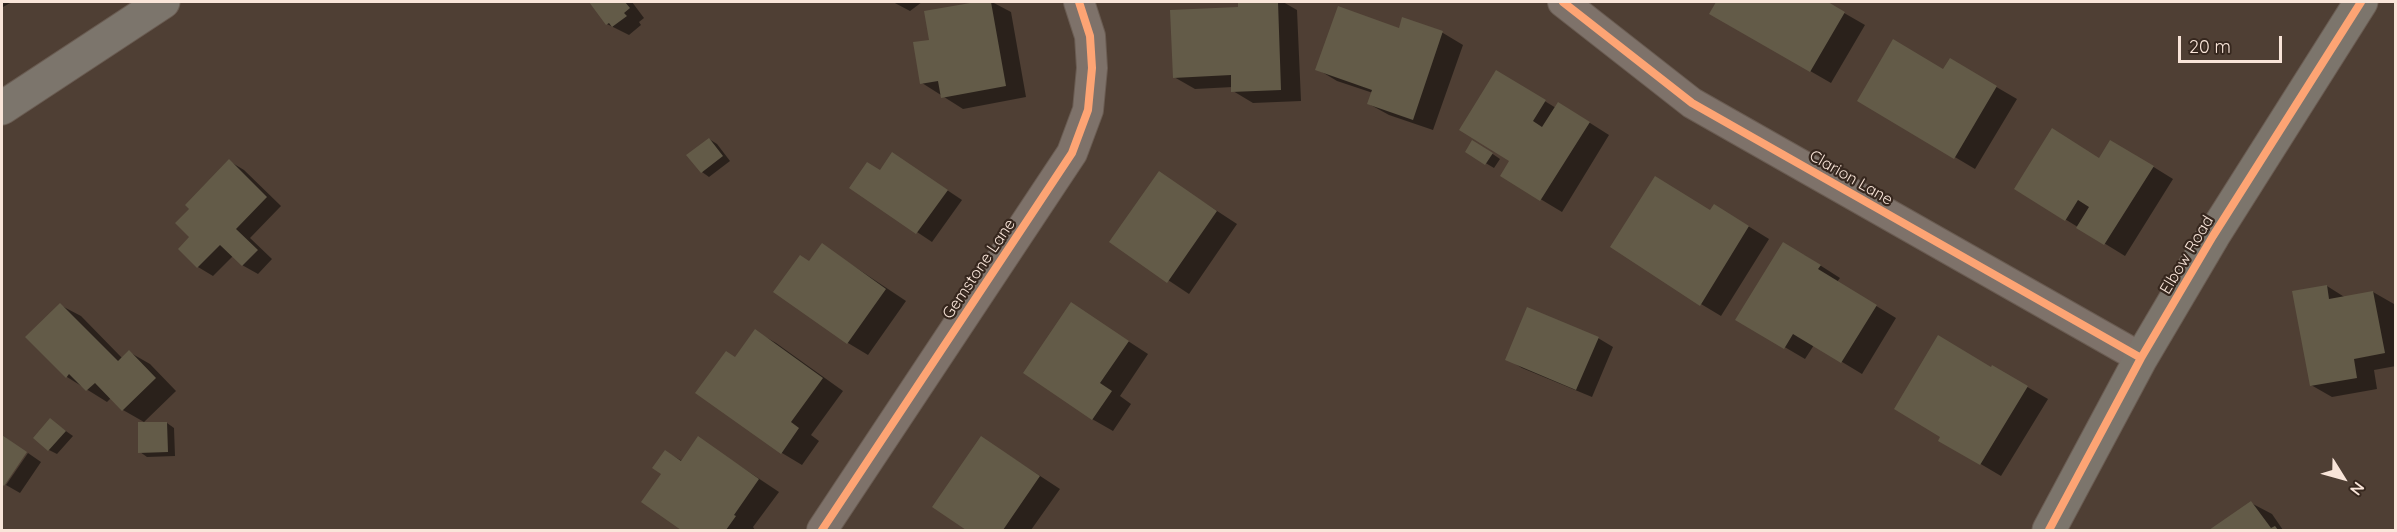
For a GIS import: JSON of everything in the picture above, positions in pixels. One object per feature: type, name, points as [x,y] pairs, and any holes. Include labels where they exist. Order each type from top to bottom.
[{"type":"street","points":[[2,108],[163,2]]},
{"type":"street","name":"Gemstone Lane","points":[[822,531],[1072,153],[1088,110],[1092,68],[1090,36],[1079,2]]},
{"type":"street","name":"Clarion Lane","points":[[1563,2],[1692,103],[2141,358]]},
{"type":"street","name":"Elbow Road","points":[[2049,531],[2141,358],[2213,236],[2361,2]]},
{"type":"building","points":[[589,2],[625,2],[630,8],[624,13],[627,16],[612,27],[609,23],[606,25]]},
{"type":"building","points":[[976,2],[991,2],[1006,86],[941,98],[938,81],[920,84],[913,42],[929,40],[924,11]]},
{"type":"building","points":[[1238,2],[1278,2],[1281,90],[1231,92],[1231,75],[1173,78],[1170,10],[1238,7]]},
{"type":"building","points":[[1716,2],[1828,2],[1845,12],[1810,72],[1709,14]]},
{"type":"building","points":[[1338,6],[1399,28],[1402,17],[1443,31],[1413,120],[1367,104],[1372,90],[1315,70]]},
{"type":"building","points":[[1893,39],[1943,69],[1950,58],[1997,86],[1954,159],[1857,101]]},
{"type":"building","points":[[1496,70],[1546,100],[1533,121],[1542,127],[1558,102],[1590,122],[1540,201],[1500,176],[1509,161],[1459,130]]},
{"type":"building","points":[[2052,128],[2099,158],[2110,140],[2154,166],[2104,245],[2076,228],[2089,207],[2078,200],[2065,221],[2014,189]]},
{"type":"building","points":[[709,138],[723,156],[701,173],[686,155]]},
{"type":"building","points":[[1472,140],[1493,153],[1485,165],[1465,152]]},
{"type":"building","points":[[892,152],[948,190],[916,234],[849,188],[867,162],[880,170]]},
{"type":"building","points":[[229,159],[267,197],[236,229],[258,250],[242,266],[220,245],[197,268],[178,249],[189,237],[175,223],[189,209],[185,205]]},
{"type":"building","points":[[1159,171],[1217,211],[1167,283],[1109,242]]},
{"type":"building","points":[[1655,176],[1710,210],[1714,204],[1749,226],[1700,306],[1610,247]]},
{"type":"building","points":[[1783,242],[1821,265],[1818,269],[1877,305],[1841,363],[1793,334],[1784,349],[1735,320]]},
{"type":"building","points":[[822,243],[886,289],[847,344],[773,292],[800,255],[809,261]]},
{"type":"building","points":[[2327,285],[2329,299],[2373,291],[2385,353],[2354,359],[2357,378],[2310,386],[2292,291]]},
{"type":"building","points":[[1071,302],[1129,341],[1100,383],[1112,391],[1092,420],[1023,373]]},
{"type":"building","points":[[60,303],[118,361],[129,350],[156,378],[122,411],[95,383],[86,391],[69,374],[66,378],[25,337]]},
{"type":"building","points":[[1527,307],[1599,337],[1576,390],[1505,360]]},
{"type":"building","points":[[755,329],[823,378],[791,422],[799,428],[781,454],[695,393],[726,351],[735,357]]},
{"type":"building","points":[[1938,335],[2028,386],[1980,465],[1938,441],[1940,437],[1894,409]]},
{"type":"building","points":[[50,418],[66,431],[48,451],[33,438]]},
{"type":"building","points":[[138,422],[167,422],[168,452],[138,453]]},
{"type":"building","points":[[2,435],[27,452],[4,486],[2,484]]},
{"type":"building","points":[[698,436],[759,479],[726,530],[681,530],[641,502],[661,474],[652,468],[665,450],[681,461]]},
{"type":"building","points":[[981,436],[1040,476],[1003,530],[966,530],[932,507]]},
{"type":"building","points":[[2251,501],[2271,528],[2275,526],[2278,530],[2209,530]]},
{"type":"cycle path","points":[[822,530],[1072,153],[1088,110],[1092,68],[1090,36],[1079,2]]},
{"type":"cycle path","points":[[1563,2],[1692,103],[2141,358]]},
{"type":"cycle path","points":[[2049,530],[2141,358],[2213,236],[2361,2]]}]
